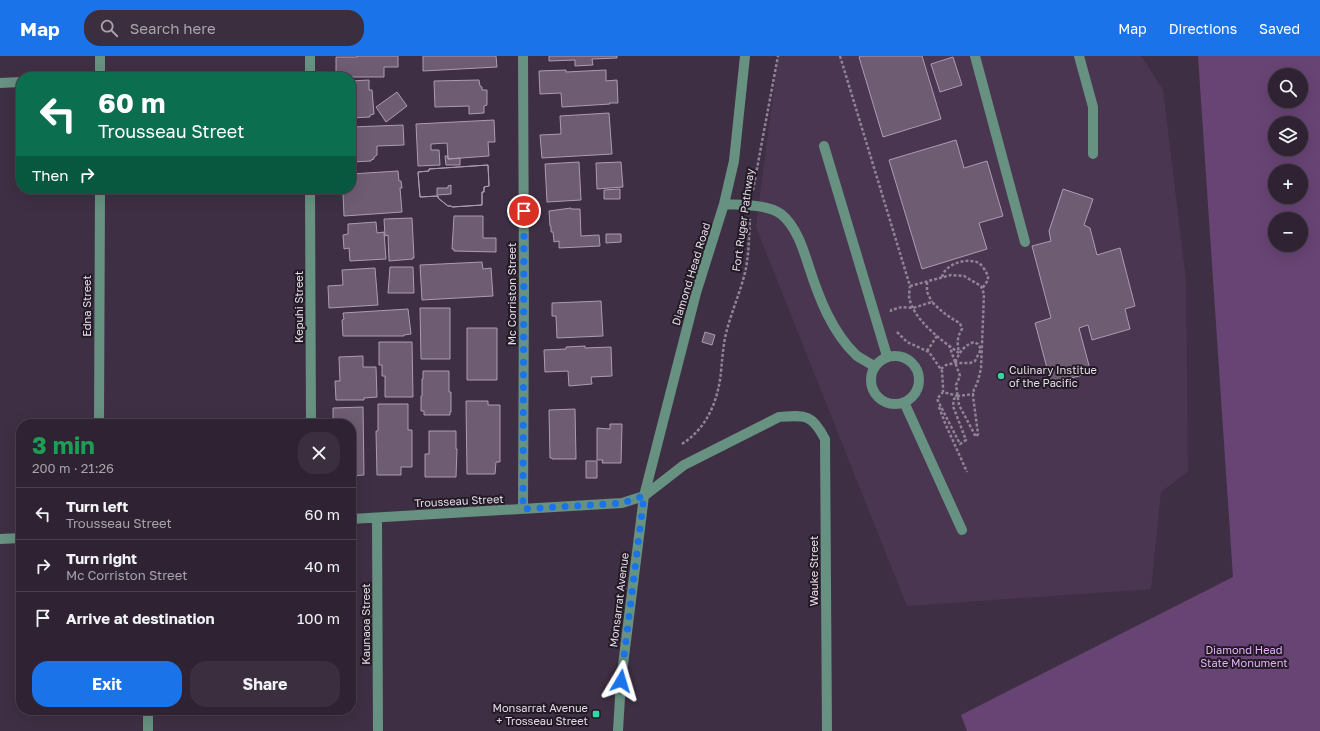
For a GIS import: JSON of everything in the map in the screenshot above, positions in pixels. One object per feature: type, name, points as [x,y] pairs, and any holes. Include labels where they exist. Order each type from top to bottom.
[{"type":"street","points":[[100,56],[100,72]]},
{"type":"street","points":[[310,56],[310,72]]},
{"type":"street","name":"Mc Corriston Street","points":[[523,56],[523,509]]},
{"type":"street","name":"Diamond Head Road","points":[[644,496],[696,293],[724,204],[734,161],[745,56]]},
{"type":"street","points":[[975,56],[1025,242]]},
{"type":"street","points":[[1079,56],[1093,107],[1093,154]]},
{"type":"street","points":[[0,83],[16,82]]},
{"type":"street","points":[[824,146],[887,356]]},
{"type":"street","name":"Edna Street","points":[[99,419],[100,194]]},
{"type":"street","name":"Kepuhi Street","points":[[310,194],[311,419]]},
{"type":"street","points":[[724,204],[761,206],[780,213],[792,225],[804,251],[815,284],[828,315],[842,341],[857,356],[874,366]]},
{"type":"street","points":[[895,355],[903,357],[916,367],[919,383],[911,398],[904,402],[897,404],[882,401],[872,389],[870,381],[874,366],[887,356],[895,355]]},
{"type":"street","points":[[904,402],[962,530]]},
{"type":"street","name":"Trousseau Street","points":[[356,519],[622,503],[644,496],[684,465],[779,417],[793,416],[808,418]]},
{"type":"street","name":"Wauke Street","points":[[808,418],[818,426],[825,439],[827,731]]},
{"type":"street","name":"Monsarrat Avenue","points":[[618,731],[621,681],[644,496]]},
{"type":"street","name":"Kaunaoa Street","points":[[377,518],[378,731]]},
{"type":"street","points":[[0,539],[16,538]]},
{"type":"street","points":[[148,715],[148,731]]},
{"type":"path","name":"Fort Ruger Pathway","points":[[682,444],[699,430],[708,418],[718,390],[725,338],[746,268],[749,246],[751,205],[778,56]]},
{"type":"path","points":[[840,56],[910,286],[909,296],[913,308],[921,320],[937,336],[959,353]]},
{"type":"path","points":[[942,278],[949,267],[955,264],[972,261],[980,264],[988,276],[988,280],[982,289]]},
{"type":"path","points":[[910,286],[951,275],[964,276],[981,286],[984,294],[980,369],[974,394],[978,434],[976,437],[959,405],[956,385],[960,376],[948,344]]},
{"type":"path","points":[[927,282],[927,292],[932,302],[941,312],[960,323],[962,328],[958,334],[957,341],[959,353]]},
{"type":"path","points":[[891,315],[891,310],[902,307],[913,308],[932,302]]},
{"type":"path","points":[[894,326],[897,332],[907,342],[929,352],[941,369],[943,387],[942,392],[937,398]]},
{"type":"path","points":[[927,351],[937,336]]},
{"type":"path","points":[[955,363],[959,353],[966,345],[974,342],[978,344],[981,349]]},
{"type":"path","points":[[941,369],[946,365],[955,363],[970,363],[975,360],[981,349]]},
{"type":"path","points":[[942,392],[958,396],[974,394]]},
{"type":"path","points":[[937,398],[960,444],[966,440],[954,406],[954,399],[958,396]]},
{"type":"path","points":[[937,398],[945,423],[967,472]]},
{"type":"shaded area","name":"Culinary Institue of the Pacific","points":[[778,56],[1141,56],[1163,90],[1186,281],[1188,471],[1161,492],[1151,589],[907,606],[756,227]]},
{"type":"green space","name":"Diamond Head State Monument","points":[[1198,56],[1320,56],[1320,731],[967,731],[961,715],[1233,577]]},
{"type":"building","points":[[398,56],[398,67],[384,67],[384,77],[356,77],[356,72],[336,72],[336,57]]},
{"type":"building","points":[[423,56],[496,56],[497,67],[423,71]]},
{"type":"building","points":[[549,56],[617,56],[617,58],[592,59],[593,65],[575,66],[575,60],[549,61]]},
{"type":"building","points":[[922,56],[941,119],[883,137],[859,57]]},
{"type":"building","points":[[953,57],[962,85],[940,92],[931,64]]},
{"type":"building","points":[[566,70],[566,72],[606,70],[606,81],[617,80],[618,103],[562,107],[561,93],[540,94],[539,71]]},
{"type":"building","points":[[369,80],[369,90],[372,90],[374,114],[370,115],[370,117],[356,118],[356,81]]},
{"type":"building","points":[[479,80],[482,90],[487,90],[487,105],[484,106],[484,113],[469,114],[469,106],[435,107],[434,81]]},
{"type":"building","points":[[397,92],[407,106],[386,122],[376,107]]},
{"type":"building","points":[[609,113],[612,154],[542,158],[540,135],[561,134],[560,116]]},
{"type":"building","points":[[494,120],[495,142],[488,142],[489,156],[448,159],[447,143],[431,144],[431,150],[439,150],[440,165],[418,166],[416,124]]},
{"type":"building","points":[[403,125],[404,145],[377,146],[377,155],[374,159],[371,161],[356,162],[356,127]]},
{"type":"building","points":[[956,140],[964,168],[987,161],[1003,216],[979,223],[987,249],[922,269],[889,160]]},
{"type":"building","points":[[445,156],[448,156],[448,159],[460,158],[460,165],[446,165]]},
{"type":"building","points":[[579,162],[581,200],[547,202],[545,164]]},
{"type":"building","points":[[621,162],[623,187],[597,189],[596,163]]},
{"type":"building","points":[[488,165],[489,186],[484,187],[484,192],[482,192],[482,205],[452,207],[448,206],[438,198],[438,196],[420,197],[418,172],[429,171],[429,169]],"holes":[[[451,185],[451,194],[437,195],[437,188],[448,188],[448,186]]]},
{"type":"building","points":[[488,165],[489,186],[484,187],[484,192],[482,192],[482,205],[452,207],[448,206],[438,198],[438,196],[420,197],[418,172],[429,171],[429,169]]},
{"type":"building","points":[[398,171],[399,181],[401,181],[402,188],[400,188],[402,212],[344,216],[343,194],[356,194],[356,174]]},
{"type":"building","points":[[620,189],[620,199],[604,199],[604,190]]},
{"type":"building","points":[[1063,189],[1093,199],[1084,225],[1090,228],[1097,255],[1120,248],[1135,306],[1125,309],[1130,329],[1092,340],[1088,325],[1079,328],[1091,373],[1051,383],[1035,323],[1051,318],[1032,246],[1051,241],[1049,231]]},
{"type":"building","points":[[571,208],[580,209],[581,236],[599,235],[600,246],[559,248],[559,241],[554,242],[553,232],[551,232],[550,226],[549,211]]},
{"type":"building","points":[[454,216],[483,216],[483,238],[496,238],[496,252],[454,251],[454,249],[452,249]]},
{"type":"building","points":[[412,218],[414,258],[389,261],[388,235],[385,236],[384,219]]},
{"type":"building","points":[[376,222],[377,233],[384,232],[386,259],[350,261],[349,248],[344,249],[343,235],[348,234],[348,224]]},
{"type":"building","points":[[606,234],[621,234],[621,242],[606,243]]},
{"type":"building","points":[[482,262],[483,269],[491,268],[493,296],[422,300],[420,265]]},
{"type":"building","points":[[390,267],[413,267],[414,293],[388,293]]},
{"type":"building","points":[[375,268],[378,305],[329,308],[328,286],[343,285],[342,270]]},
{"type":"building","points":[[601,301],[603,336],[557,338],[556,316],[552,316],[552,303]]},
{"type":"building","points":[[420,308],[450,308],[450,359],[421,359]]},
{"type":"building","points":[[408,309],[411,334],[404,336],[343,336],[343,313]]},
{"type":"building","points":[[467,328],[497,328],[497,380],[467,380]]},
{"type":"building","points":[[705,332],[715,335],[712,345],[702,342]]},
{"type":"building","points":[[379,342],[412,342],[413,397],[385,397],[385,376],[382,376],[382,365],[379,365]]},
{"type":"building","points":[[585,346],[585,348],[611,347],[612,376],[591,377],[592,384],[569,386],[568,371],[545,372],[544,350]]},
{"type":"building","points":[[363,356],[363,367],[376,367],[377,397],[364,398],[364,400],[336,400],[335,381],[340,381],[339,357]]},
{"type":"building","points":[[423,371],[449,371],[449,392],[451,392],[450,415],[424,415],[424,411],[421,411]]},
{"type":"building","points":[[466,401],[488,401],[488,405],[500,405],[500,462],[496,462],[495,474],[467,474]]},
{"type":"building","points":[[378,404],[408,404],[408,430],[412,430],[412,467],[401,467],[401,475],[377,475],[376,431],[378,431]]},
{"type":"building","points":[[363,407],[364,475],[356,476],[356,419],[333,419],[333,408]]},
{"type":"building","points":[[575,409],[576,459],[552,459],[550,458],[549,410]]},
{"type":"building","points":[[610,424],[622,424],[621,463],[602,463],[603,460],[597,460],[597,428],[610,429]]},
{"type":"building","points":[[429,431],[456,431],[456,477],[425,477],[425,454],[429,454]]},
{"type":"building","points":[[586,461],[597,461],[597,478],[586,478]]},
{"type":"place","name":"Culinary Institue of the Pacific","points":[[1001,376]]},
{"type":"place","name":"Monsarrat Avenue + Trosseau Street","points":[[596,714]]},
{"type":"route","points":[[524,211],[523,509],[622,503],[644,496],[621,681]]}]
